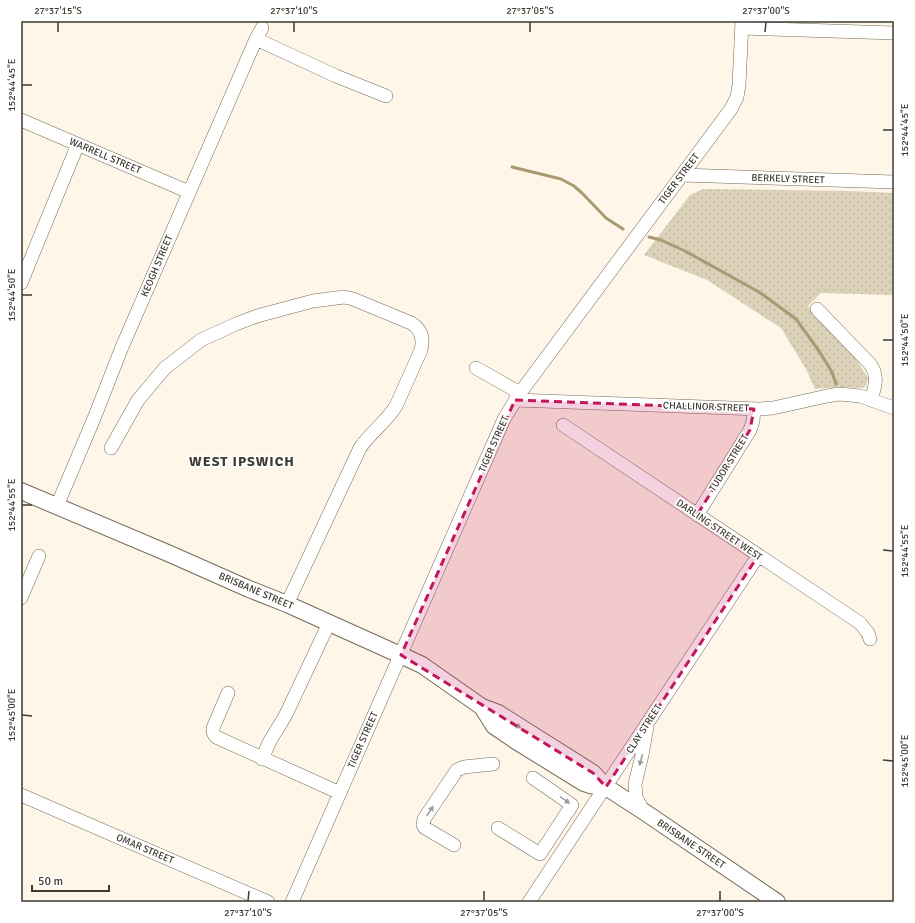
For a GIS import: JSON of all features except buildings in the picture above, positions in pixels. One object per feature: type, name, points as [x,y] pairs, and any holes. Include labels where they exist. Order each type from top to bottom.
[{"type":"main road","name":"BRISBANE STREET","points":[[21,491],[287,604],[422,665],[482,707],[498,713],[593,773],[606,787],[777,902]]},
{"type":"street","points":[[742,24],[894,33]]},
{"type":"street","name":"TIGER STREET","points":[[292,902],[504,419],[517,397],[729,113],[740,85],[742,24]]},
{"type":"street","name":"KEOGH STREET","points":[[57,506],[93,423],[122,347],[259,33],[336,76],[386,96]]},
{"type":"street","name":"WARRELL STREET","points":[[21,120],[189,192]]},
{"type":"street","points":[[21,283],[78,144]]},
{"type":"street","name":"BERKELY STREET","points":[[682,175],[894,182]]},
{"type":"street","points":[[112,448],[138,400],[166,368],[201,340],[236,324],[257,316],[313,301],[344,297],[353,299],[415,326],[421,334],[421,350],[396,406],[374,425],[360,448],[287,604]]},
{"type":"street","points":[[817,308],[874,369],[876,374],[876,384],[871,400]]},
{"type":"street","points":[[476,368],[517,397]]},
{"type":"street","name":"CHALLINOR STREET","points":[[517,397],[754,409],[773,408],[839,394],[855,395],[894,408]]},
{"type":"street","name":"TUDOR STREET","points":[[697,515],[750,430],[753,421],[754,409]]},
{"type":"street","name":"DARLING STREET WEST","points":[[563,426],[860,623],[868,633],[870,639]]},
{"type":"street","points":[[21,598],[38,556]]},
{"type":"street","name":"CLAY STREET","points":[[529,902],[758,556]]},
{"type":"street","points":[[262,758],[270,741],[283,721],[329,623]]},
{"type":"street","points":[[228,692],[213,728],[213,732],[216,737],[340,793]]},
{"type":"street","points":[[642,811],[636,797],[635,784],[649,722]]},
{"type":"street","points":[[454,845],[425,828],[423,822],[424,819],[457,770],[464,767],[493,764]]},
{"type":"street","points":[[498,828],[540,854],[572,805],[533,778]]},
{"type":"street","name":"OMAR STREET","points":[[21,796],[268,902]]},
{"type":"highlighted area","points":[[515,400],[754,409],[750,430],[697,515],[758,556],[606,787],[593,773],[401,655]]},
{"type":"shaded area","points":[[703,189],[894,193],[894,295],[821,293],[808,306],[853,354],[868,378],[864,388],[839,387],[815,389],[806,369],[781,328],[707,280],[644,255],[690,195]]},
{"type":"waterway","points":[[512,167],[561,179],[574,186],[606,218],[623,229]]},
{"type":"waterway","points":[[649,237],[661,240],[685,251],[759,292],[796,319],[832,372],[836,384]]},
{"type":"district","name":"WEST IPSWICH","points":[[242,461]]}]
